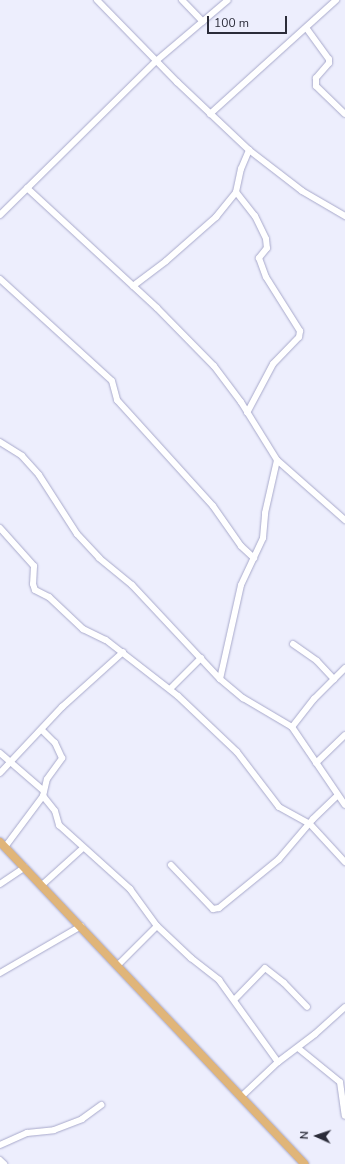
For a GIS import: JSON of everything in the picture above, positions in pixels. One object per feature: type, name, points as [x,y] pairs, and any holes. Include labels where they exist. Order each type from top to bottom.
[{"type":"main road","points":[[3,844],[242,1096],[304,1164]]},
{"type":"street","points":[[97,0],[156,61],[249,150],[302,190],[345,216]]},
{"type":"street","points":[[182,0],[203,22]]},
{"type":"street","points":[[0,215],[156,61],[228,0]]},
{"type":"street","points":[[210,114],[307,29],[336,0]]},
{"type":"street","points":[[307,29],[329,59],[329,63],[316,78],[316,86],[345,114]]},
{"type":"street","points":[[133,286],[216,217],[236,192],[240,169],[249,150]]},
{"type":"street","points":[[27,188],[133,286],[214,366],[247,413],[277,460],[345,520]]},
{"type":"street","points":[[236,192],[255,216],[266,239],[267,248],[259,258],[266,277],[300,331],[297,340],[273,364],[247,413]]},
{"type":"street","points":[[0,279],[112,381],[117,400],[213,506],[241,546],[254,558]]},
{"type":"street","points":[[0,442],[22,456],[39,475],[77,534],[99,558],[132,585],[220,679],[243,698],[292,727],[345,806]]},
{"type":"street","points":[[220,679],[241,585],[263,538],[265,513],[277,460]]},
{"type":"street","points":[[0,528],[34,566],[33,584],[35,590],[49,597],[83,629],[106,640],[170,689],[237,752],[279,807],[310,824],[345,862]]},
{"type":"street","points":[[293,644],[317,661],[334,678]]},
{"type":"street","points":[[0,773],[62,707],[123,652]]},
{"type":"street","points":[[170,689],[201,658]]},
{"type":"street","points":[[292,727],[334,678],[345,668]]},
{"type":"street","points":[[3,844],[44,794],[47,779],[62,758],[55,743],[42,730]]},
{"type":"street","points":[[316,763],[345,735]]},
{"type":"street","points":[[0,752],[44,794],[55,811],[59,825],[130,889],[157,926],[191,958],[219,980],[235,999],[278,1062]]},
{"type":"street","points":[[171,864],[209,905],[216,909],[279,859],[337,796]]},
{"type":"street","points":[[42,886],[83,848]]},
{"type":"street","points":[[0,884],[24,867]]},
{"type":"street","points":[[0,973],[81,926]]},
{"type":"street","points":[[118,965],[157,926]]},
{"type":"street","points":[[235,999],[265,968],[284,982],[307,1007]]},
{"type":"street","points":[[242,1096],[278,1062],[298,1048],[345,1008]]},
{"type":"street","points":[[298,1048],[340,1082],[345,1116]]},
{"type":"street","points":[[0,1145],[27,1133],[54,1130],[82,1119],[101,1105]]},
{"type":"street","points":[[0,1160],[4,1164]]}]
